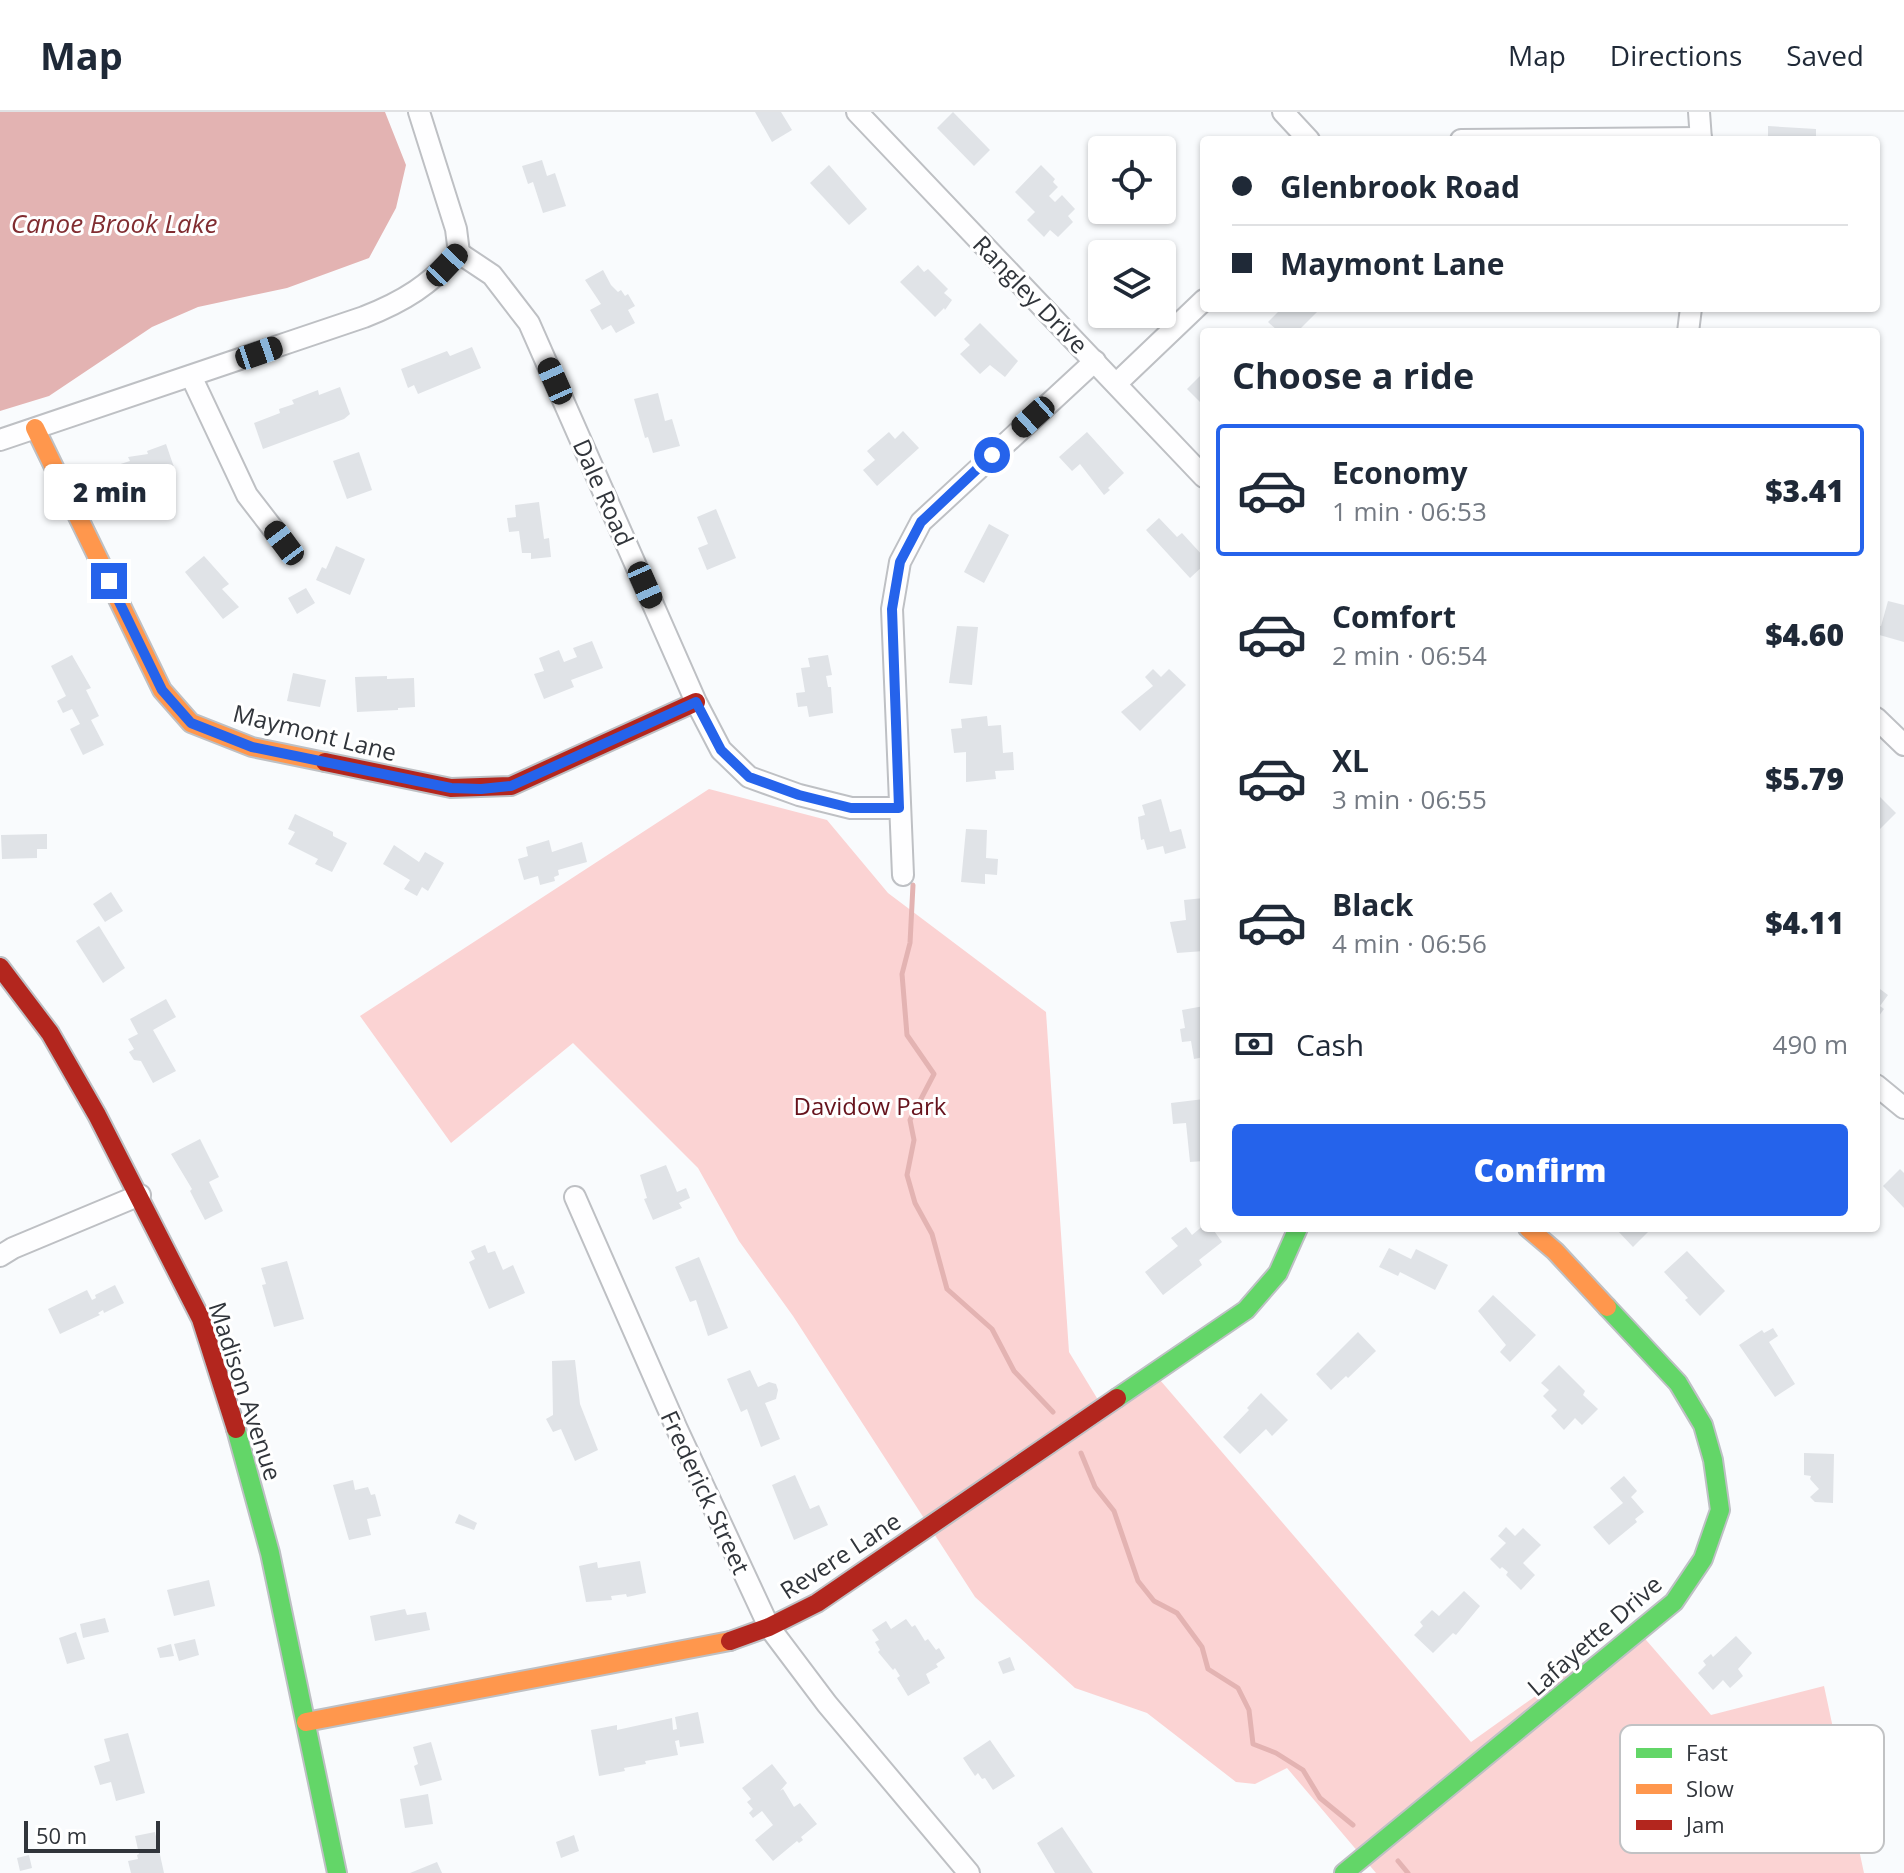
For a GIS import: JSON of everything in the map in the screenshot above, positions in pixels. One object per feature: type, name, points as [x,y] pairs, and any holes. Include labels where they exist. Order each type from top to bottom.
[{"type":"street","points":[[0,440],[395,305],[436,278],[459,253],[456,229],[419,112]]},
{"type":"street","name":"Rangley Drive","points":[[857,112],[1200,473]]},
{"type":"street","points":[[1283,112],[1305,136]]},
{"type":"street","points":[[1699,112],[1701,136]]},
{"type":"street","name":"Dale Road","points":[[459,253],[492,275],[529,323],[696,702],[721,750],[749,777],[799,795],[851,808],[899,808]]},
{"type":"street","points":[[1117,383],[1200,304]]},
{"type":"street","points":[[903,875],[892,609],[900,562],[921,522],[1095,361]]},
{"type":"street","points":[[191,376],[247,495],[284,543]]},
{"type":"street","name":"Maymont Lane","points":[[35,428],[162,690],[191,723],[252,747],[451,788],[481,789],[511,786],[696,702]]},
{"type":"street","points":[[1880,722],[1904,745]]},
{"type":"street","name":"Madison Avenue","points":[[0,967],[50,1033],[140,1195],[201,1319],[270,1553],[337,1873]]},
{"type":"street","points":[[1880,1088],[1904,1108]]},
{"type":"street","points":[[0,1256],[140,1195]]},
{"type":"street","name":"Frederick Street","points":[[575,1197],[677,1429],[769,1627],[827,1704],[969,1873]]},
{"type":"street","name":"Revere Lane","points":[[306,1722],[730,1641],[769,1627],[817,1603],[1246,1310],[1278,1273],[1296,1232]]},
{"type":"street","name":"Lafayette Drive","points":[[1344,1873],[1674,1602],[1703,1559],[1720,1510],[1713,1460],[1703,1425],[1678,1383],[1555,1251],[1533,1232]]},
{"type":"green space","name":"Davidow Park","points":[[709,789],[827,820],[888,893],[1046,1012],[1069,1352],[1106,1413],[1160,1380],[1471,1742],[1634,1626],[1711,1715],[1824,1686],[1832,1725],[1620,1725],[1620,1853],[1860,1853],[1864,1873],[1376,1873],[1287,1768],[1255,1784],[1236,1782],[1147,1713],[1075,1688],[975,1597],[793,1316],[739,1241],[698,1168],[573,1043],[451,1143],[360,1016]]},
{"type":"water","name":"Canoe Brook Lake","points":[[0,112],[385,112],[406,165],[396,208],[369,258],[287,288],[198,307],[152,327],[49,396],[0,411]]},
{"type":"building","points":[[755,112],[781,112],[792,130],[772,142]]},
{"type":"building","points":[[953,112],[990,150],[974,166],[937,128]]},
{"type":"building","points":[[1768,126],[1816,129],[1816,136],[1768,136]]},
{"type":"building","points":[[542,160],[547,176],[555,173],[566,206],[543,213],[533,182],[528,184],[522,166]]},
{"type":"building","points":[[829,165],[867,209],[849,225],[810,183]]},
{"type":"building","points":[[1041,165],[1055,179],[1053,182],[1058,187],[1049,196],[1055,202],[1062,195],[1075,209],[1068,216],[1073,222],[1058,237],[1050,230],[1044,237],[1027,220],[1035,212],[1015,192]]},
{"type":"building","points":[[918,265],[924,272],[928,269],[948,289],[944,293],[952,300],[935,317],[900,282]]},
{"type":"building","points":[[603,270],[611,285],[625,296],[628,294],[635,306],[628,310],[635,323],[616,333],[611,325],[602,330],[590,310],[601,304],[585,280]]},
{"type":"building","points":[[1278,312],[1317,312],[1301,328],[1275,328],[1268,322]]},
{"type":"building","points":[[980,323],[1018,361],[1005,377],[990,365],[980,374],[960,354],[970,345],[964,339]]},
{"type":"building","points":[[472,347],[481,368],[418,394],[414,385],[408,388],[401,369],[447,351],[450,356]]},
{"type":"building","points":[[1200,376],[1200,402],[1187,389]]},
{"type":"building","points":[[340,387],[350,414],[344,419],[263,449],[254,423],[280,413],[279,409],[294,404],[292,400],[318,390],[319,395]]},
{"type":"building","points":[[658,393],[665,421],[672,419],[680,446],[653,453],[648,437],[645,438],[634,399]]},
{"type":"building","points":[[903,431],[919,448],[877,486],[863,470],[875,460],[867,451],[889,432],[895,439]]},
{"type":"building","points":[[1087,432],[1124,473],[1104,495],[1080,464],[1072,471],[1059,457]]},
{"type":"building","points":[[166,444],[176,473],[157,480],[155,476],[129,486],[132,495],[116,500],[105,469],[130,461],[128,457],[148,454],[147,451]]},
{"type":"building","points":[[359,452],[372,490],[347,499],[333,461]]},
{"type":"building","points":[[539,502],[544,539],[549,538],[551,557],[531,559],[531,553],[522,553],[519,531],[509,532],[507,518],[516,517],[515,505]]},
{"type":"building","points":[[716,509],[736,558],[707,570],[698,548],[708,544],[697,517]]},
{"type":"building","points":[[1159,518],[1177,537],[1182,533],[1200,553],[1200,569],[1190,578],[1146,530]]},
{"type":"building","points":[[989,524],[1009,535],[984,583],[964,572]]},
{"type":"building","points":[[336,546],[365,559],[350,595],[316,580],[322,567],[326,569]]},
{"type":"building","points":[[204,556],[229,584],[222,589],[239,607],[223,619],[185,572]]},
{"type":"building","points":[[306,588],[315,603],[297,614],[288,598]]},
{"type":"building","points":[[1888,601],[1904,605],[1904,642],[1880,635]]},
{"type":"building","points":[[957,626],[978,627],[972,685],[949,683]]},
{"type":"building","points":[[592,641],[603,668],[571,680],[574,687],[544,699],[534,674],[544,671],[539,658],[559,650],[564,662],[577,657],[573,648]]},
{"type":"building","points":[[72,655],[91,688],[86,690],[99,716],[91,720],[104,745],[83,755],[70,729],[80,724],[72,709],[63,713],[57,701],[66,696],[51,666]]},
{"type":"building","points":[[828,655],[832,675],[826,676],[828,687],[831,687],[833,713],[809,717],[807,706],[798,707],[796,693],[805,692],[801,668],[810,667],[808,658]]},
{"type":"building","points":[[1153,669],[1161,677],[1169,669],[1186,685],[1140,731],[1121,712],[1153,686],[1145,677]]},
{"type":"building","points":[[293,673],[326,680],[320,707],[287,701]]},
{"type":"building","points":[[387,676],[387,679],[414,678],[415,707],[357,712],[355,677]]},
{"type":"building","points":[[987,716],[988,726],[1001,725],[1003,753],[1013,752],[1014,770],[995,771],[996,779],[966,782],[966,752],[954,753],[951,729],[962,728],[961,719]]},
{"type":"building","points":[[1880,797],[1896,813],[1880,829]]},
{"type":"building","points":[[1161,799],[1170,832],[1181,829],[1186,848],[1165,854],[1163,846],[1147,850],[1144,839],[1141,840],[1138,817],[1145,815],[1142,805]]},
{"type":"building","points":[[295,814],[333,832],[333,836],[347,843],[332,872],[315,864],[318,859],[288,844],[295,832],[288,829]]},
{"type":"building","points":[[966,829],[987,830],[986,858],[998,859],[997,875],[985,874],[985,884],[961,882]]},
{"type":"building","points":[[47,834],[47,849],[37,849],[37,858],[2,859],[1,835]]},
{"type":"building","points":[[549,840],[552,852],[582,842],[587,862],[558,870],[555,881],[540,885],[538,876],[524,880],[518,859],[528,856],[526,847]]},
{"type":"building","points":[[394,845],[419,862],[425,852],[444,863],[428,891],[422,887],[417,896],[404,889],[410,880],[383,864]]},
{"type":"building","points":[[111,892],[123,911],[105,922],[93,904]]},
{"type":"building","points":[[1200,898],[1200,951],[1177,953],[1170,922],[1186,920],[1184,900]]},
{"type":"building","points":[[99,926],[125,968],[103,983],[76,941]]},
{"type":"building","points":[[1880,989],[1888,995],[1880,1006]]},
{"type":"building","points":[[166,999],[176,1017],[153,1030],[176,1071],[153,1083],[141,1061],[134,1060],[129,1052],[134,1049],[128,1039],[138,1034],[130,1019]]},
{"type":"building","points":[[1200,1007],[1200,1058],[1194,1059],[1191,1041],[1182,1042],[1180,1029],[1185,1028],[1182,1010]]},
{"type":"building","points":[[1200,1099],[1200,1161],[1190,1162],[1186,1123],[1173,1124],[1171,1103]]},
{"type":"building","points":[[200,1139],[219,1177],[209,1182],[223,1211],[205,1220],[190,1191],[192,1189],[171,1154]]},
{"type":"building","points":[[666,1165],[677,1192],[686,1188],[690,1198],[679,1203],[682,1208],[653,1220],[644,1199],[647,1198],[640,1175]]},
{"type":"building","points":[[1900,1169],[1904,1173],[1904,1208],[1883,1186]]},
{"type":"building","points":[[1186,1227],[1192,1235],[1200,1228],[1200,1232],[1215,1232],[1222,1242],[1199,1260],[1202,1265],[1163,1295],[1145,1272],[1178,1246],[1171,1238]]},
{"type":"building","points":[[1619,1232],[1648,1232],[1633,1247]]},
{"type":"building","points":[[485,1245],[488,1253],[495,1251],[503,1270],[513,1265],[525,1293],[489,1309],[469,1262],[475,1259],[471,1251]]},
{"type":"building","points":[[1389,1248],[1411,1259],[1416,1249],[1448,1265],[1435,1290],[1400,1272],[1398,1276],[1379,1267]]},
{"type":"building","points":[[1687,1251],[1725,1291],[1700,1316],[1664,1272]]},
{"type":"building","points":[[699,1257],[728,1328],[708,1336],[696,1300],[690,1302],[675,1267]]},
{"type":"building","points":[[287,1261],[304,1319],[274,1327],[262,1285],[266,1284],[261,1268]]},
{"type":"building","points":[[115,1285],[124,1303],[104,1313],[103,1310],[98,1313],[100,1315],[60,1334],[48,1309],[87,1290],[92,1300],[96,1298],[95,1295]]},
{"type":"building","points":[[1493,1295],[1536,1335],[1510,1362],[1500,1352],[1506,1345],[1478,1311]]},
{"type":"building","points":[[1773,1328],[1778,1336],[1769,1342],[1795,1384],[1775,1397],[1739,1345],[1762,1330],[1764,1333]]},
{"type":"building","points":[[1358,1332],[1376,1351],[1331,1390],[1316,1374]]},
{"type":"building","points":[[575,1360],[580,1404],[598,1450],[575,1461],[561,1429],[553,1432],[546,1419],[553,1415],[552,1361]]},
{"type":"building","points":[[1559,1365],[1598,1409],[1582,1425],[1575,1418],[1564,1430],[1551,1416],[1557,1410],[1543,1396],[1549,1390],[1541,1383]]},
{"type":"building","points":[[750,1370],[758,1387],[769,1382],[776,1384],[778,1390],[776,1399],[765,1403],[780,1439],[761,1447],[747,1409],[741,1412],[727,1379]]},
{"type":"building","points":[[1261,1393],[1288,1420],[1272,1436],[1266,1429],[1240,1454],[1223,1437]]},
{"type":"building","points":[[1804,1453],[1834,1454],[1833,1503],[1815,1502],[1810,1497],[1819,1489],[1810,1479],[1811,1476],[1804,1475]]},
{"type":"building","points":[[795,1475],[810,1509],[819,1505],[828,1525],[794,1540],[772,1485]]},
{"type":"building","points":[[1624,1476],[1637,1491],[1631,1497],[1644,1512],[1635,1519],[1637,1522],[1609,1545],[1593,1527],[1623,1503],[1610,1488]]},
{"type":"building","points":[[353,1480],[355,1490],[368,1487],[371,1495],[375,1494],[381,1516],[367,1519],[371,1535],[349,1540],[333,1485]]},
{"type":"building","points":[[459,1514],[477,1523],[474,1530],[455,1523]]},
{"type":"building","points":[[1506,1527],[1515,1536],[1523,1528],[1541,1545],[1523,1563],[1535,1575],[1521,1590],[1506,1575],[1508,1572],[1490,1559],[1506,1543],[1498,1536]]},
{"type":"building","points":[[640,1561],[646,1593],[586,1602],[579,1566],[597,1562],[598,1568]]},
{"type":"building","points":[[209,1580],[215,1606],[174,1616],[167,1590]]},
{"type":"building","points":[[1464,1591],[1480,1606],[1456,1635],[1453,1633],[1433,1653],[1414,1635],[1423,1626],[1420,1622],[1432,1610],[1439,1616]]},
{"type":"building","points":[[405,1609],[407,1615],[426,1612],[430,1630],[375,1641],[370,1616]]},
{"type":"building","points":[[105,1618],[109,1632],[83,1638],[80,1624]]},
{"type":"building","points":[[906,1619],[912,1627],[915,1625],[925,1641],[928,1639],[936,1650],[939,1648],[945,1658],[926,1674],[930,1683],[908,1696],[895,1668],[893,1670],[878,1652],[880,1650],[875,1642],[879,1640],[872,1630],[886,1621],[891,1629]]},
{"type":"building","points":[[76,1632],[85,1659],[67,1664],[59,1638]]},
{"type":"building","points":[[1736,1636],[1752,1653],[1738,1669],[1743,1676],[1730,1688],[1723,1680],[1713,1690],[1698,1673],[1706,1665],[1703,1661],[1711,1654],[1713,1657]]},
{"type":"building","points":[[195,1639],[199,1655],[179,1661],[174,1644]]},
{"type":"building","points":[[171,1644],[174,1656],[160,1658],[157,1648]]},
{"type":"building","points":[[1010,1657],[1015,1670],[1003,1674],[998,1662]]},
{"type":"building","points":[[698,1712],[704,1743],[680,1747],[679,1740],[675,1741],[678,1755],[645,1761],[646,1764],[624,1768],[625,1771],[599,1776],[591,1730],[617,1725],[617,1730],[672,1718],[673,1730],[677,1729],[675,1717]]},
{"type":"building","points":[[128,1733],[145,1793],[116,1801],[111,1782],[100,1785],[94,1766],[110,1761],[104,1739]]},
{"type":"building","points":[[990,1740],[1015,1776],[993,1790],[985,1778],[982,1779],[978,1773],[975,1776],[963,1758]]},
{"type":"building","points":[[431,1742],[442,1780],[420,1786],[413,1747]]},
{"type":"building","points":[[772,1764],[787,1783],[780,1791],[783,1789],[794,1807],[800,1803],[817,1824],[801,1837],[803,1840],[797,1841],[773,1861],[755,1840],[773,1825],[762,1811],[753,1818],[749,1813],[753,1809],[747,1802],[751,1799],[742,1788]]},
{"type":"building","points":[[428,1794],[433,1824],[405,1828],[400,1799]]},
{"type":"building","points":[[1062,1827],[1093,1873],[1055,1873],[1037,1843]]},
{"type":"building","points":[[155,1832],[164,1873],[131,1873],[128,1861],[138,1859],[139,1854],[135,1836]]},
{"type":"building","points":[[574,1835],[579,1851],[561,1858],[556,1842]]},
{"type":"building","points":[[29,1855],[32,1868],[20,1871],[17,1858]]},
{"type":"building","points":[[437,1862],[442,1873],[410,1873]]},
{"type":"waterway","points":[[913,885],[910,943],[902,974],[907,1035],[934,1074],[910,1120],[914,1140],[907,1175],[915,1203],[932,1234],[947,1289],[992,1329],[1014,1371],[1053,1412]]},
{"type":"waterway","points":[[1081,1453],[1095,1487],[1114,1511],[1138,1581],[1154,1601],[1177,1613],[1202,1647],[1208,1669],[1238,1688],[1249,1710],[1253,1744],[1276,1753],[1303,1770],[1320,1798],[1353,1825]]},
{"type":"waterway","points":[[1398,1861],[1408,1873]]},
{"type":"traffic: fast","points":[[1117,1398],[1246,1310],[1278,1273],[1296,1232]]},
{"type":"traffic: fast","points":[[1344,1873],[1674,1602],[1703,1559],[1720,1510],[1713,1460],[1703,1425],[1678,1383],[1607,1307]]},
{"type":"traffic: fast","points":[[236,1429],[270,1553],[337,1873]]},
{"type":"traffic: slow","points":[[35,428],[162,690],[191,723],[252,747],[325,762]]},
{"type":"traffic: slow","points":[[1533,1232],[1555,1251],[1607,1307]]},
{"type":"traffic: slow","points":[[306,1722],[730,1641]]},
{"type":"traffic: jam","points":[[325,762],[451,788],[511,786],[696,702]]},
{"type":"traffic: jam","points":[[0,967],[50,1033],[97,1115],[201,1319],[236,1429]]},
{"type":"traffic: jam","points":[[730,1641],[769,1627],[817,1603],[1117,1398]]},
{"type":"route","points":[[109,581],[162,690],[191,723],[252,747],[451,788],[511,786],[696,702],[721,750],[749,777],[799,795],[851,808],[899,808],[892,609],[900,562],[921,522],[992,455]]}]
